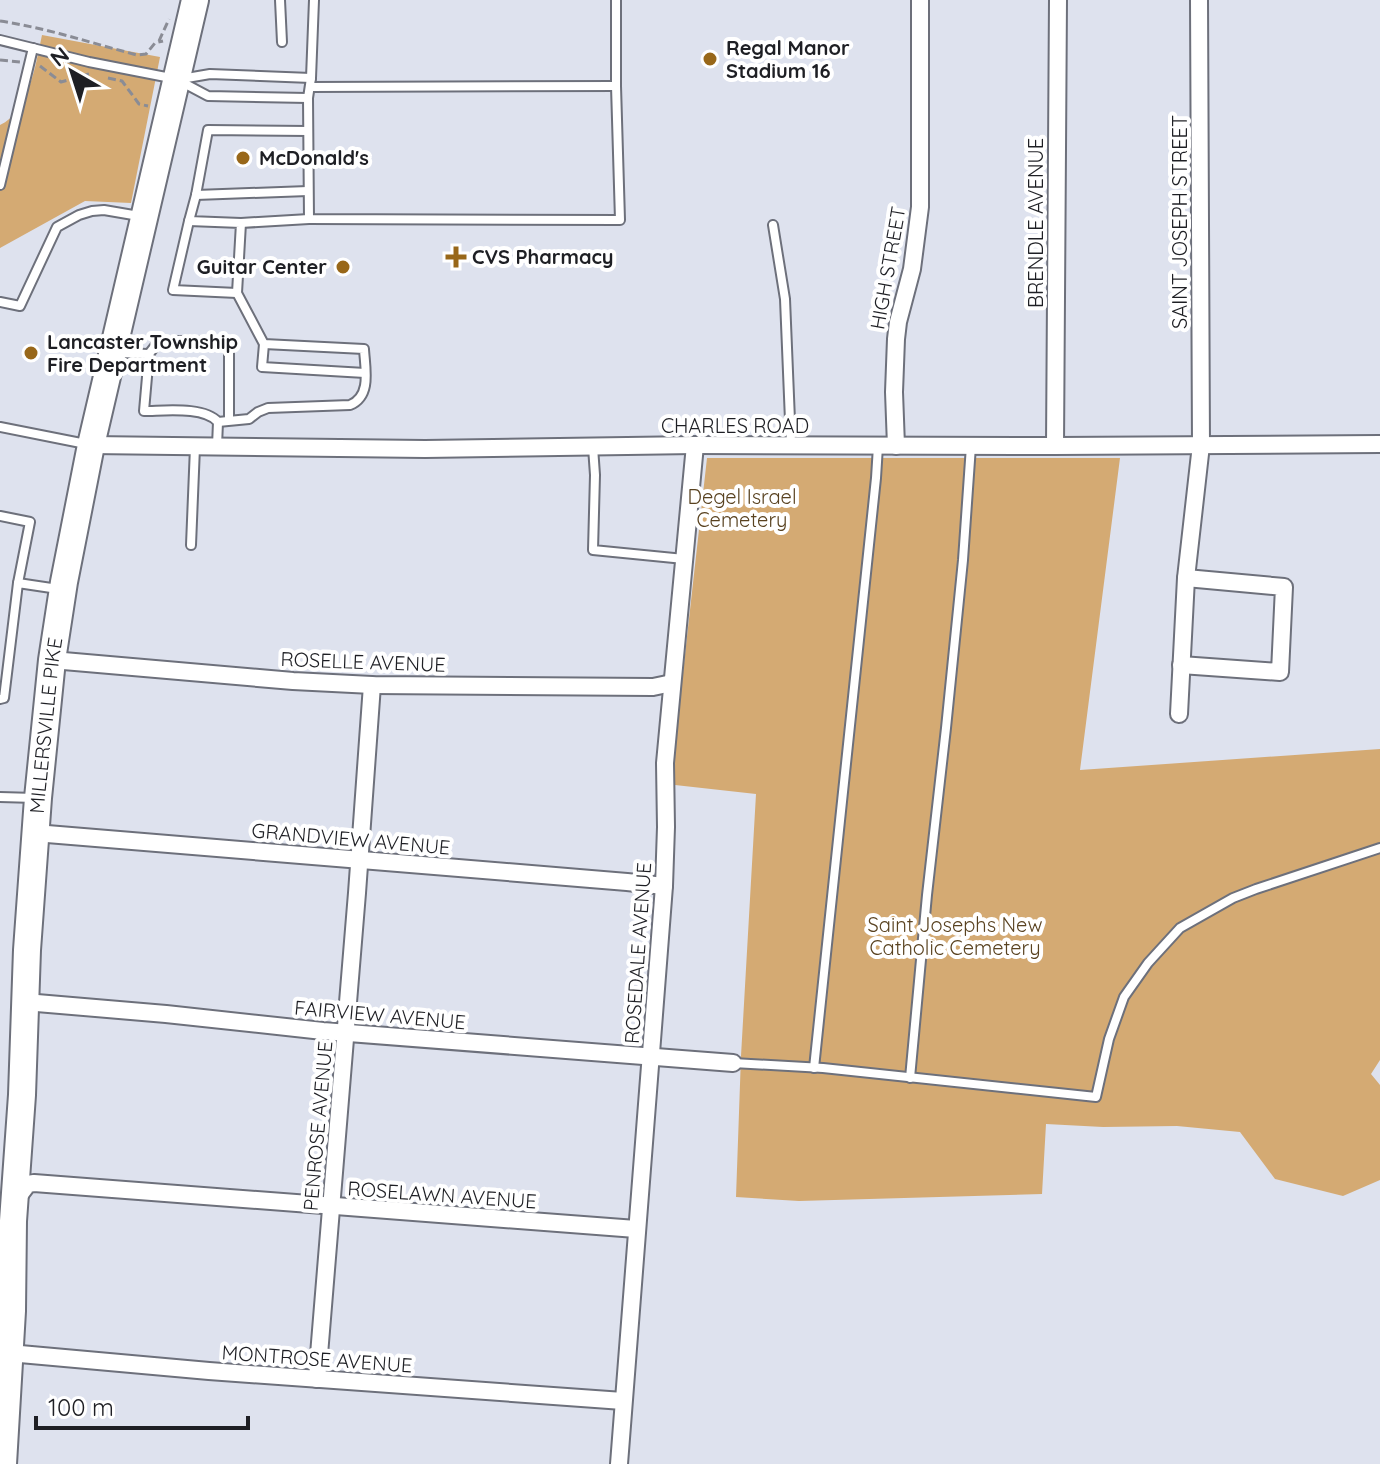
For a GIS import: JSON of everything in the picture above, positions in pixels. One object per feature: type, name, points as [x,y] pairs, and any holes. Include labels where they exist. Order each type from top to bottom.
[{"type":"main road","name":"MILLERSVILLE PIKE","points":[[2,1456],[35,833],[52,660],[91,445],[176,79],[183,5]]},
{"type":"street","name":"HIGH STREET","points":[[896,446],[896,339],[912,269],[920,207],[920,0]]},
{"type":"street","name":"BRENDLE AVENUE","points":[[1055,446],[1058,0]]},
{"type":"street","name":"SAINT JOSEPH STREET","points":[[1179,714],[1186,578],[1201,445],[1199,0]]},
{"type":"street","name":"CHARLES ROAD","points":[[91,445],[425,449],[695,445],[1380,444]]},
{"type":"street","name":"ROSEDALE AVENUE","points":[[619,1464],[664,886],[665,763],[695,445]]},
{"type":"street","points":[[1181,665],[1280,672],[1284,587],[1186,578]]},
{"type":"street","name":"ROSELLE AVENUE","points":[[52,660],[372,685],[653,687],[672,683]]},
{"type":"street","name":"PENROSE AVENUE","points":[[317,1379],[372,685]]},
{"type":"street","name":"GRANDVIEW AVENUE","points":[[35,833],[664,886]]},
{"type":"street","name":"FAIRVIEW AVENUE","points":[[25,1002],[345,1032],[733,1063]]},
{"type":"street","name":"ROSELAWN AVENUE","points":[[14,1202],[28,1184],[34,1183],[636,1229]]},
{"type":"street","name":"MONTROSE AVENUE","points":[[9,1353],[623,1401]]},
{"type":"lane","points":[[280,0],[282,42]]},
{"type":"lane","points":[[309,219],[308,98],[314,0]]},
{"type":"lane","points":[[189,221],[620,220],[616,0]]},
{"type":"lane","points":[[0,40],[176,79],[208,96],[308,98]]},
{"type":"lane","points":[[0,185],[33,48]]},
{"type":"lane","points":[[176,79],[210,74],[310,82],[616,86]]},
{"type":"lane","points":[[237,293],[173,290],[208,130],[308,131]]},
{"type":"lane","points":[[196,195],[308,191]]},
{"type":"lane","points":[[0,302],[20,306],[57,227],[79,215],[104,210],[144,217]]},
{"type":"lane","points":[[241,223],[237,293],[264,344],[262,367],[365,373]]},
{"type":"lane","points":[[773,225],[785,299],[791,446]]},
{"type":"lane","points":[[217,446],[218,422],[211,414],[144,411],[149,354],[159,341],[229,341],[229,420]]},
{"type":"lane","points":[[218,422],[249,419],[268,408],[350,405],[365,393],[364,349],[264,344]]},
{"type":"lane","points":[[113,353],[149,354]]},
{"type":"lane","points":[[0,427],[91,445]]},
{"type":"lane","points":[[191,545],[195,446]]},
{"type":"lane","points":[[814,1068],[878,446]]},
{"type":"lane","points":[[910,1078],[963,560],[971,446]]},
{"type":"lane","points":[[593,447],[593,550],[686,559]]},
{"type":"lane","points":[[0,516],[30,522],[2,698]]},
{"type":"lane","points":[[18,583],[63,590]]},
{"type":"lane","points":[[0,797],[38,798]]},
{"type":"lane","points":[[733,1063],[814,1068],[1096,1097],[1109,1039],[1124,997],[1148,963],[1180,928],[1233,898],[1380,848]]},
{"type":"path","points":[[0,21],[74,36],[137,55],[146,54],[161,41],[183,5]]},
{"type":"path","points":[[0,60],[21,62]]},
{"type":"path","points":[[36,62],[61,82],[87,73],[122,81],[139,104],[148,106]]},
{"type":"green space","points":[[42,35],[160,57],[131,203],[85,201],[0,248],[0,125],[18,109],[30,86]]},
{"type":"green space","name":"Saint Josephs New Catholic Cemetery","points":[[707,458],[1120,458],[1080,770],[1380,749],[1380,1060],[1371,1074],[1380,1085],[1380,1180],[1343,1196],[1275,1179],[1240,1132],[1177,1126],[1046,1124],[1042,1194],[799,1201],[736,1197],[756,794],[675,785],[675,744]]},
{"type":"place","name":"Regal Manor Stadium 16","points":[[710,59]]},
{"type":"place","name":"McDonald's","points":[[243,158]]},
{"type":"place","name":"CVS Pharmacy","points":[[456,257]]},
{"type":"place","name":"Guitar Center","points":[[343,267]]},
{"type":"place","name":"Lancaster Township Fire Department","points":[[31,353]]},
{"type":"park label","name":"Degel Israel Cemetery","points":[[742,508]]}]
